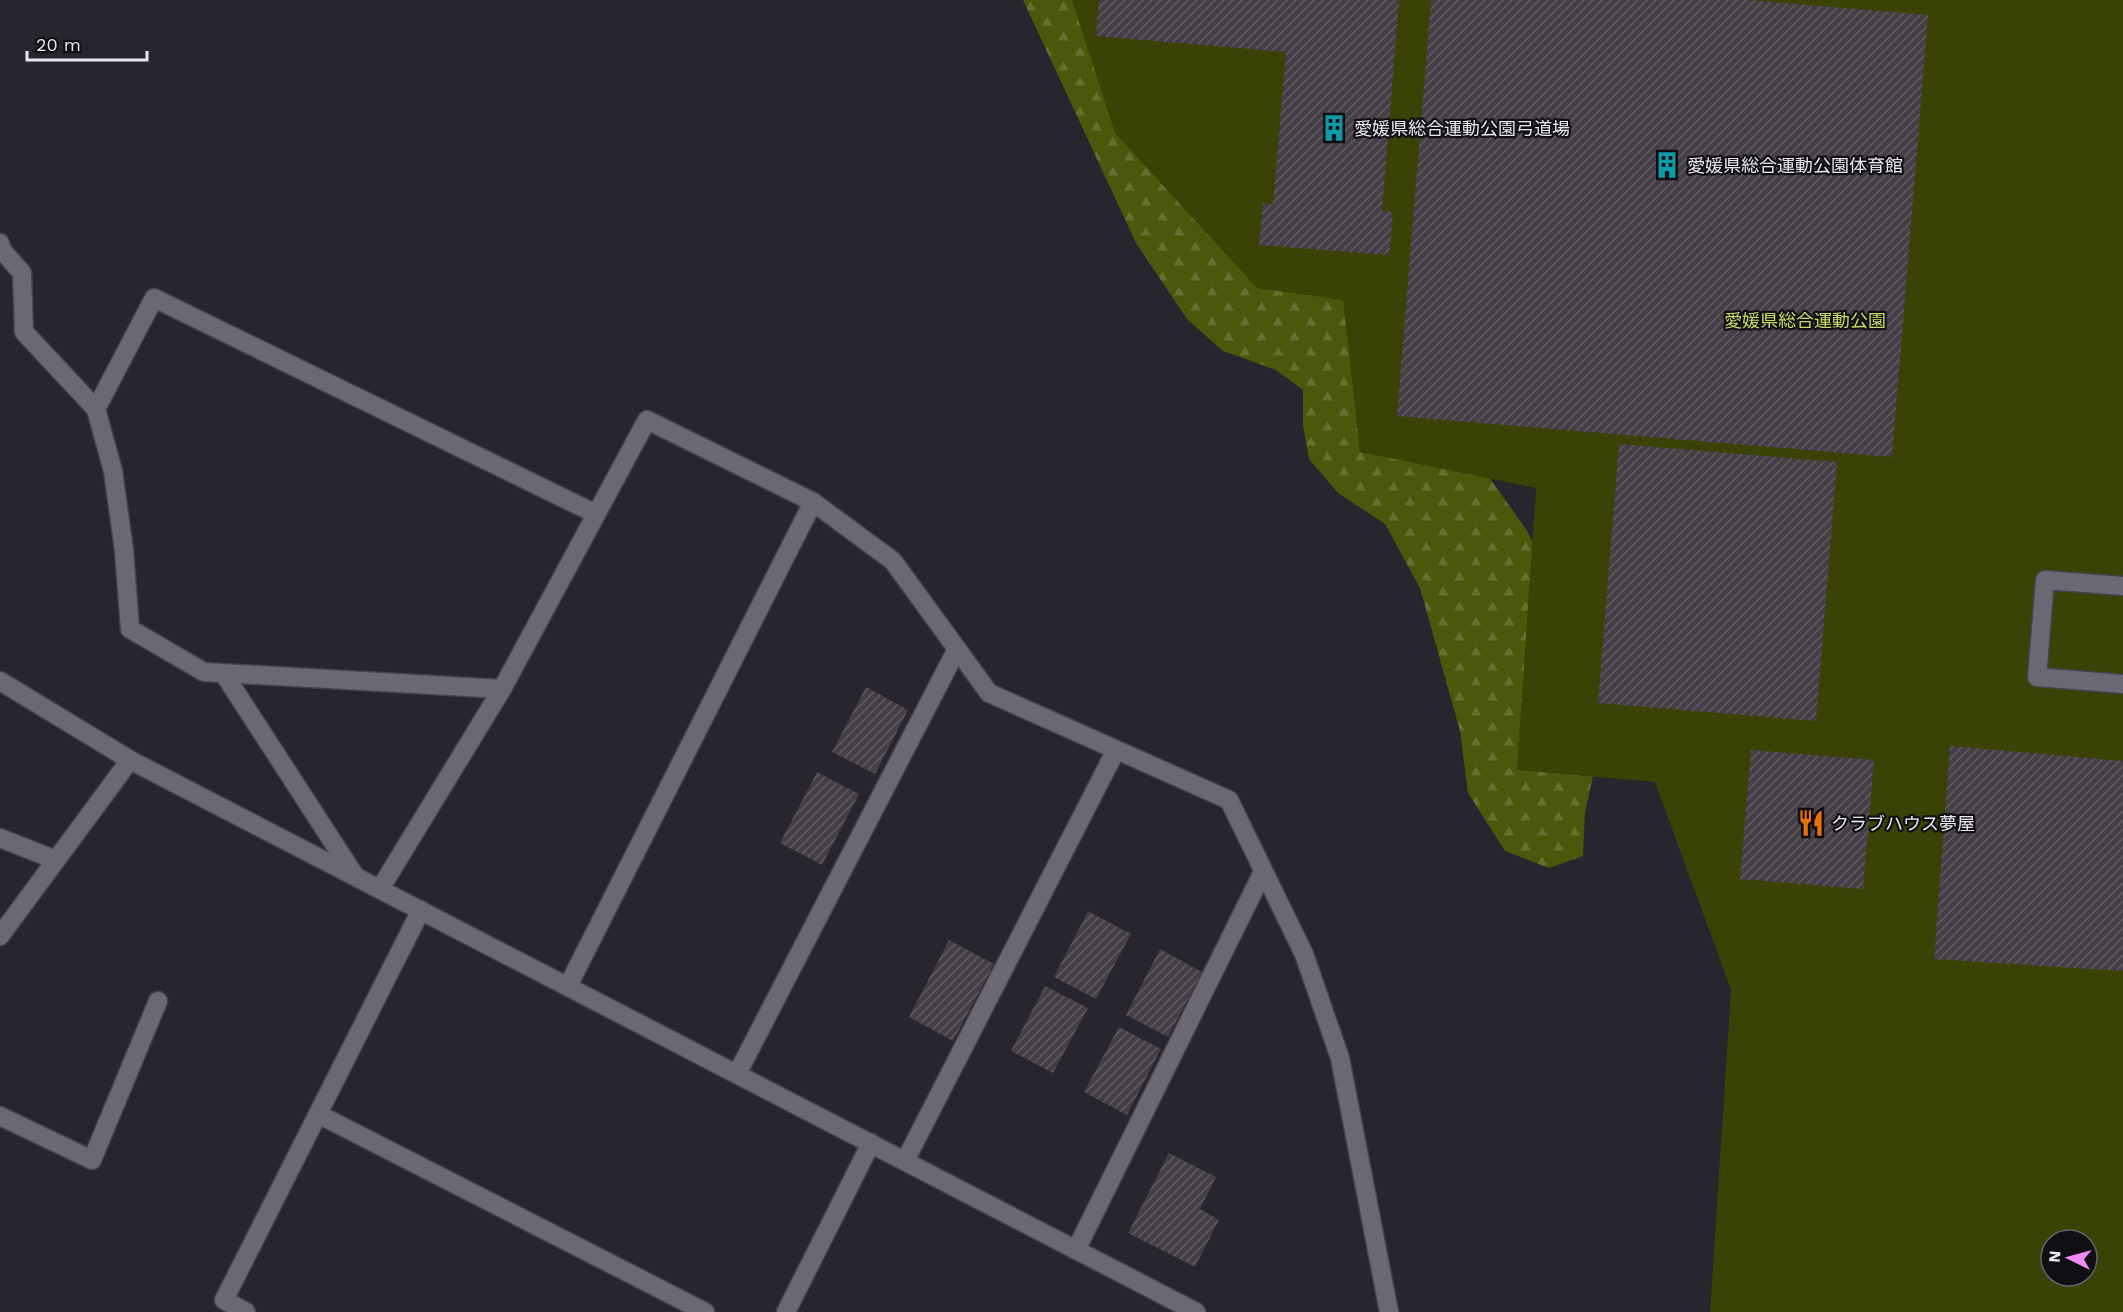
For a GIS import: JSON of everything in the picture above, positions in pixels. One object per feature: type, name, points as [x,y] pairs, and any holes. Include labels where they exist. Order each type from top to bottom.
[{"type":"street","points":[[0,243],[1,249],[22,273],[24,332],[96,409],[114,483],[124,550],[129,629],[204,672],[502,688]]},
{"type":"street","points":[[96,409],[154,298],[596,514]]},
{"type":"street","points":[[380,889],[502,688],[647,420],[813,502],[893,561],[989,693],[1229,800],[1304,954],[1340,1058],[1389,1312]]},
{"type":"street","points":[[568,986],[813,502]]},
{"type":"street","points":[[2123,586],[2045,580],[2037,677],[2123,684]]},
{"type":"street","points":[[737,1074],[957,650]]},
{"type":"street","points":[[224,674],[356,877]]},
{"type":"street","points":[[0,681],[130,760],[1196,1312]]},
{"type":"street","points":[[905,1161],[1116,750]]},
{"type":"street","points":[[0,936],[130,760]]},
{"type":"street","points":[[0,838],[56,860]]},
{"type":"street","points":[[1076,1250],[1263,872]]},
{"type":"street","points":[[246,1312],[224,1300],[421,910]]},
{"type":"street","points":[[0,1116],[92,1160],[158,1001]]},
{"type":"street","points":[[318,1114],[705,1312]]},
{"type":"street","points":[[786,1312],[871,1143]]},
{"type":"green space","points":[[1023,0],[1099,0],[1368,254],[1448,420],[1526,529],[1580,630],[1567,752],[1593,776],[1585,812],[1583,856],[1549,868],[1505,851],[1468,793],[1460,731],[1420,588],[1385,524],[1338,493],[1309,459],[1303,426],[1303,390],[1276,370],[1223,351],[1187,319],[1136,243]]},
{"type":"green space","name":"愛媛県総合運動公園","points":[[1072,0],[2123,0],[2123,1312],[1710,1312],[1731,990],[1655,782],[1517,770],[1536,488],[1360,452],[1343,300],[1257,288],[1115,133]]},
{"type":"building","name":"愛媛県総合運動公園弓道場","points":[[1099,0],[1399,0],[1382,211],[1393,212],[1389,255],[1259,245],[1263,203],[1273,204],[1286,52],[1096,36]]},
{"type":"building","name":"愛媛県総合運動公園体育館","points":[[1431,0],[1747,0],[1928,15],[1892,457],[1397,416]]},
{"type":"building","points":[[1619,444],[1837,462],[1816,721],[1598,703]]},
{"type":"building","points":[[866,687],[908,710],[875,774],[832,752]]},
{"type":"building","points":[[1950,746],[2123,761],[2123,971],[1934,959]]},
{"type":"building","points":[[1751,750],[1874,760],[1863,889],[1740,879]]},
{"type":"building","points":[[817,772],[859,794],[822,865],[780,843]]},
{"type":"building","points":[[1088,911],[1131,934],[1096,999],[1054,977]]},
{"type":"building","points":[[949,940],[994,964],[953,1041],[909,1017]]},
{"type":"building","points":[[1160,949],[1202,972],[1168,1037],[1126,1015]]},
{"type":"building","points":[[1045,986],[1088,1008],[1053,1073],[1011,1051]]},
{"type":"building","points":[[1119,1027],[1161,1049],[1127,1115],[1084,1092]]},
{"type":"building","points":[[1169,1153],[1216,1177],[1200,1209],[1219,1220],[1195,1267],[1128,1233]]},
{"type":"place","name":"愛媛県総合運動公園弓道場","points":[[1334,128]]},
{"type":"place","name":"愛媛県総合運動公園体育館","points":[[1667,165]]},
{"type":"place","name":"クラブハウス夢屋","points":[[1811,823]]}]
